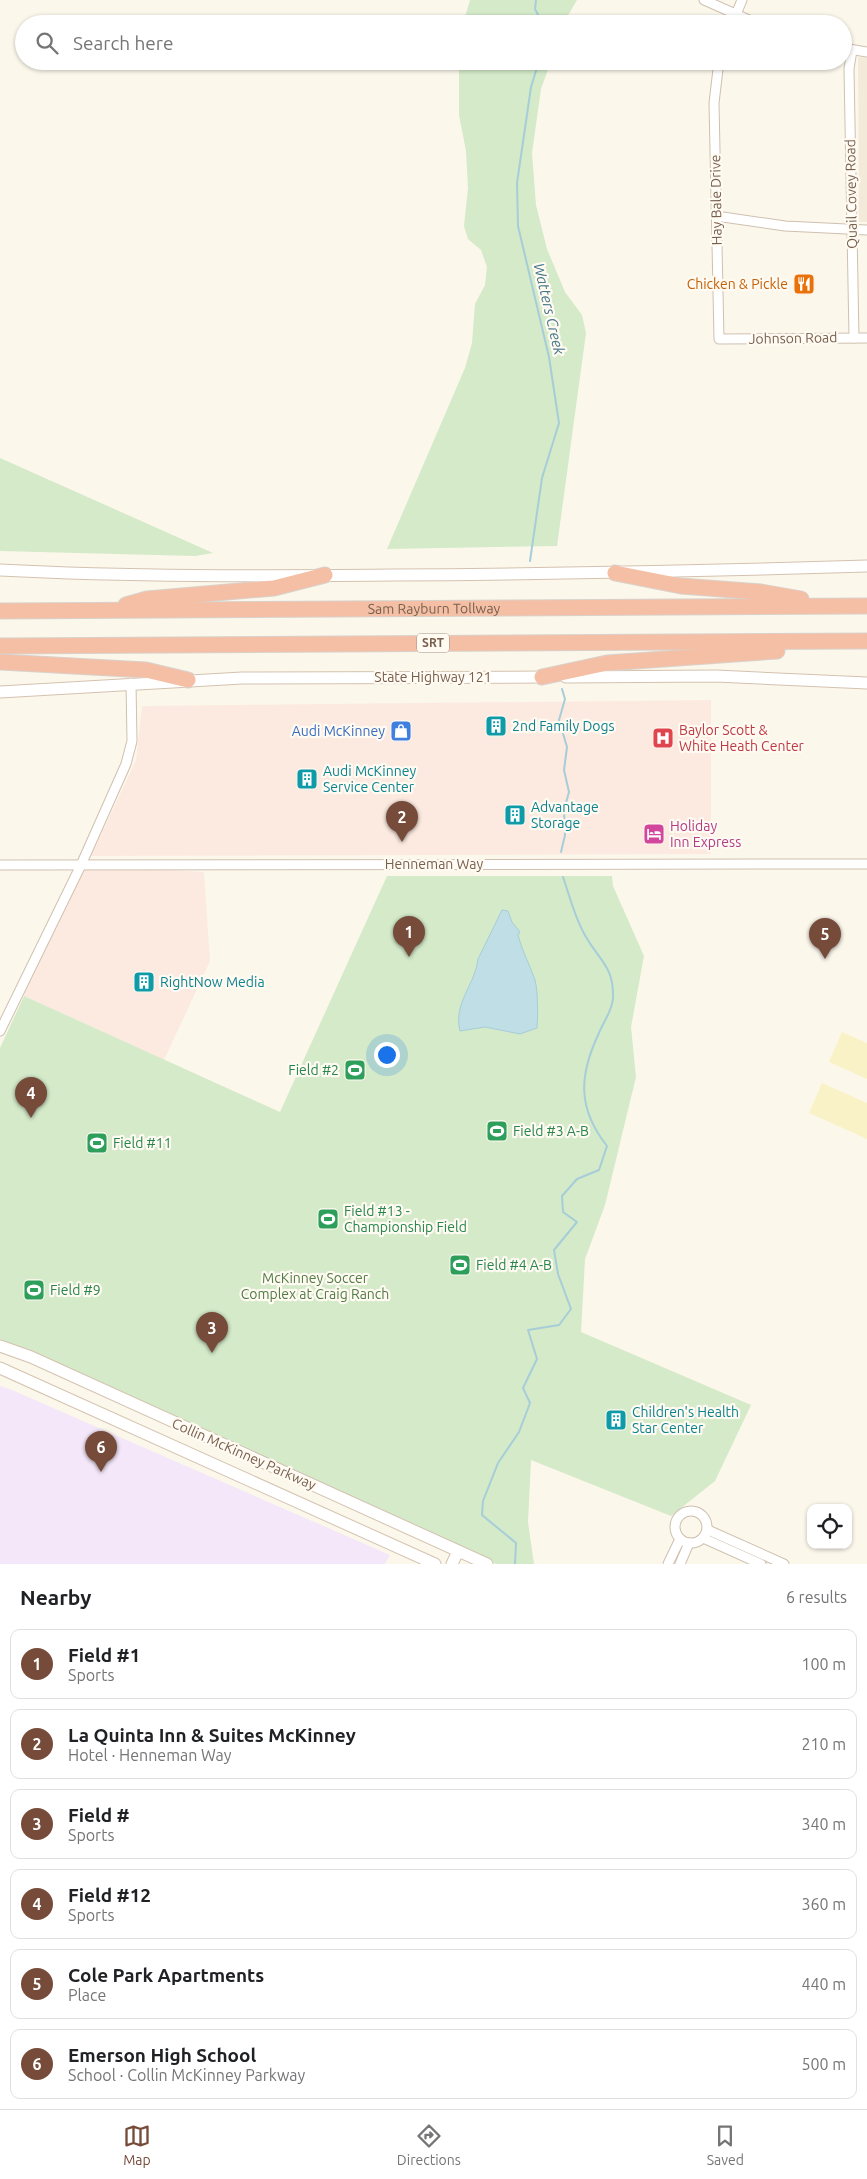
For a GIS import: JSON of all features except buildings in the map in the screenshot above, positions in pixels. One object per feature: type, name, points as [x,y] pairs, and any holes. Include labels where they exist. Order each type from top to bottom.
[{"type":"highway","points":[[615,573],[681,586],[761,592],[837,605]]},
{"type":"highway","points":[[104,611],[147,599],[274,588],[325,576]]},
{"type":"highway","name":"Sam Rayburn Tollway","points":[[0,611],[867,606]]},
{"type":"highway","points":[[542,677],[607,663],[808,649],[867,641]]},
{"type":"highway","name":"SRT","points":[[0,646],[867,641]]},
{"type":"highway","points":[[0,662],[146,670],[188,680]]},
{"type":"main road","points":[[0,570],[158,576],[325,576],[615,573],[867,566]]},
{"type":"main road","name":"State Highway 121","points":[[0,692],[188,680],[716,676],[867,683]]},
{"type":"main road","name":"Collin McKinney Parkway","points":[[0,1346],[89,1383],[488,1564]]},
{"type":"main road","name":"Collin McKinney Parkway","points":[[0,1368],[435,1564]]},
{"type":"main road","points":[[79,1402],[89,1383]]},
{"type":"main road","points":[[452,1564],[458,1551]]},
{"type":"street","points":[[704,0],[736,14],[742,0]]},
{"type":"street","points":[[852,50],[867,52]]},
{"type":"street","name":"Hay Bale Drive","points":[[718,70],[714,103],[719,339]]},
{"type":"street","name":"Quail Covey Road","points":[[850,70],[854,338]]},
{"type":"street","points":[[716,216],[785,226],[867,230]]},
{"type":"street","name":"Johnson Road","points":[[719,339],[867,338]]},
{"type":"street","points":[[0,1031],[81,865],[126,764],[132,741],[131,683]]},
{"type":"street","name":"Henneman Way","points":[[0,865],[867,864]]},
{"type":"street","points":[[693,1511],[703,1516],[705,1534],[695,1543],[689,1543],[680,1539],[676,1532],[676,1522],[682,1514],[693,1511]]},
{"type":"street","points":[[705,1534],[761,1564]]},
{"type":"street","points":[[705,1534],[784,1564]]},
{"type":"street","points":[[668,1564],[680,1539]]},
{"type":"street","points":[[680,1564],[689,1543]]},
{"type":"shaded area","points":[[858,57],[867,58],[867,222],[859,222]]},
{"type":"shaded area","points":[[711,700],[711,854],[91,856],[136,760],[142,706]]},
{"type":"shaded area","points":[[81,865],[204,872],[210,961],[164,1060],[24,996],[30,967]]},
{"type":"shaded area","points":[[0,1386],[390,1555],[385,1564],[0,1564]]},
{"type":"green space","points":[[470,0],[577,0],[568,15],[466,15]]},
{"type":"green space","points":[[459,70],[548,70],[541,89],[532,153],[536,205],[547,249],[565,292],[582,315],[586,333],[557,546],[387,549],[465,368],[472,343],[475,304],[485,285],[487,267],[481,250],[468,239],[464,226],[468,188],[466,151],[459,115]]},
{"type":"green space","points":[[0,458],[213,553],[195,556],[0,551]]},
{"type":"green space","name":"McKinney Soccer Complex at Craig Ranch","points":[[387,876],[612,876],[613,886],[644,956],[631,1027],[636,1077],[605,1205],[585,1259],[581,1332],[751,1405],[715,1481],[671,1516],[531,1460],[528,1522],[534,1564],[496,1564],[0,1342],[0,1048],[24,996],[280,1112]]},
{"type":"sand","points":[[842,1032],[867,1043],[867,1079],[829,1062]]},
{"type":"sand","points":[[822,1083],[867,1103],[867,1139],[809,1113]]},
{"type":"water","points":[[502,910],[508,911],[512,922],[520,932],[518,935],[535,980],[537,990],[537,1028],[520,1034],[485,1027],[460,1031],[459,1012],[462,1003],[478,959]]},
{"type":"waterway","name":"Watters Creek","points":[[536,0],[535,9],[538,15]]},
{"type":"waterway","name":"Watters Creek","points":[[530,561],[542,478],[559,423],[549,357],[518,226],[517,183],[531,87],[536,70]]},
{"type":"waterway","name":"Watters Creek","points":[[561,852],[565,835],[564,810],[569,792],[564,770],[567,747],[559,720],[565,699],[562,689]]},
{"type":"waterway","name":"Watters Creek","points":[[515,1564],[516,1543],[482,1515],[483,1501],[498,1463],[519,1432],[530,1403],[523,1388],[537,1359],[528,1330],[559,1325],[571,1309],[558,1274],[554,1250],[577,1222],[563,1212],[562,1196],[577,1179],[599,1170],[607,1146],[590,1118],[584,1091],[585,1077],[592,1048],[611,1008],[613,987],[609,971],[579,923],[563,877]]},
{"type":"place","name":"Chicken & Pickle","points":[[804,284]]},
{"type":"place","name":"2nd Family Dogs","points":[[496,726]]},
{"type":"place","name":"Audi McKinney","points":[[401,731]]},
{"type":"place","name":"Baylor Scott & White Heath Center","points":[[663,738]]},
{"type":"place","name":"Audi McKinney Service Center","points":[[307,779]]},
{"type":"place","name":"Advantage Storage","points":[[515,815]]},
{"type":"place","name":"Holiday Inn Express","points":[[654,834]]},
{"type":"place","name":"La Quinta Inn & Suites McKinney","points":[[402,842]]},
{"type":"place","name":"Field #1","points":[[409,957]]},
{"type":"place","name":"Cole Park Apartments","points":[[825,959]]},
{"type":"place","name":"RightNow Media","points":[[144,982]]},
{"type":"place","name":"Field #2","points":[[355,1070]]},
{"type":"place","name":"Field #12","points":[[31,1118]]},
{"type":"place","name":"Field #3 A-B","points":[[497,1131]]},
{"type":"place","name":"Field #11","points":[[97,1143]]},
{"type":"place","name":"Field #13 - Championship Field","points":[[328,1219]]},
{"type":"place","name":"Field #4 A-B","points":[[460,1265]]},
{"type":"place","name":"Field #9","points":[[34,1290]]},
{"type":"place","name":"Field #","points":[[212,1353]]},
{"type":"place","name":"Children's Health Star Center","points":[[616,1420]]},
{"type":"place","name":"Emerson High School","points":[[101,1472]]}]
